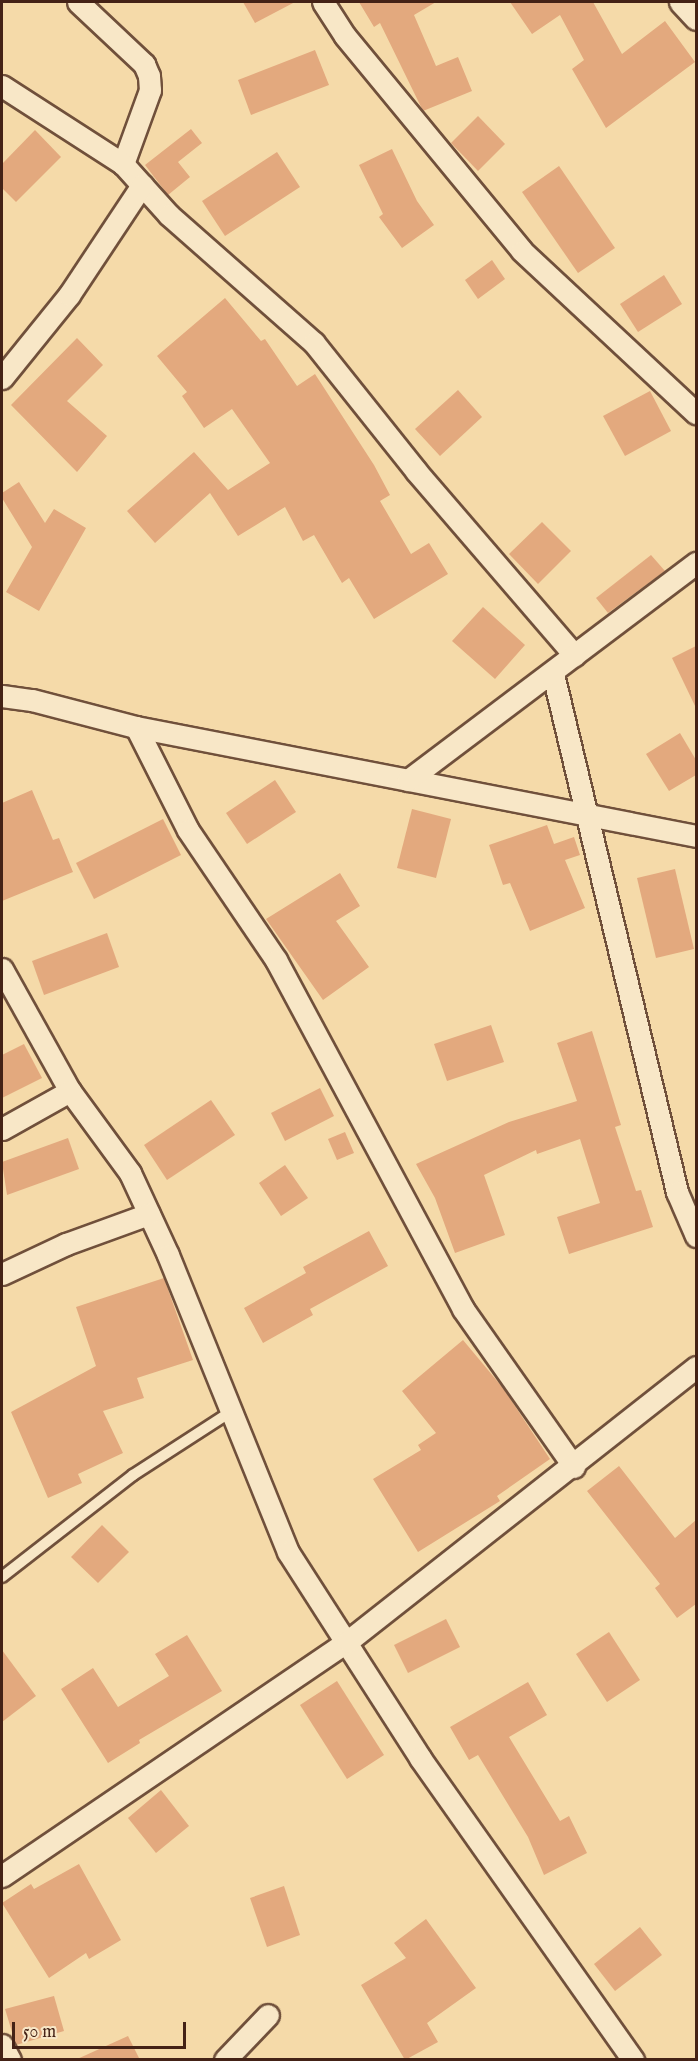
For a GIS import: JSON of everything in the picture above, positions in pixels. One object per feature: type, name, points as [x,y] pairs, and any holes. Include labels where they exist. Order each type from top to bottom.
[{"type":"street","points":[[78,2],[144,64],[149,76],[150,90],[123,164]]},
{"type":"street","points":[[323,2],[352,45],[522,251],[696,413]]},
{"type":"street","points":[[680,2],[696,19]]},
{"type":"street","points":[[2,86],[123,164],[169,215],[314,343],[416,471],[574,655]]},
{"type":"street","points":[[2,378],[69,295],[142,185]]},
{"type":"street","points":[[408,780],[553,674],[574,655],[696,563]]},
{"type":"street","points":[[553,674],[677,1192],[696,1236]]},
{"type":"street","points":[[2,696],[32,700],[136,727],[585,812],[696,836]]},
{"type":"street","points":[[136,727],[188,830],[276,960],[463,1309],[574,1467]]},
{"type":"street","points":[[2,969],[70,1091],[130,1173],[232,1411],[288,1552],[348,1641],[420,1758],[633,2060]]},
{"type":"street","points":[[2,1130],[70,1091]]},
{"type":"street","points":[[2,1274],[66,1244],[149,1214]]},
{"type":"street","points":[[2,1876],[348,1641],[574,1467],[696,1367]]},
{"type":"street","points":[[225,2060],[268,2015]]},
{"type":"street","points":[[2,2045],[10,2060]]},
{"type":"lane","points":[[2,1577],[133,1474],[232,1411]]},
{"type":"building","points":[[243,2],[295,2],[255,23]]},
{"type":"building","points":[[359,2],[436,2],[414,15],[436,66],[458,57],[472,91],[423,111],[380,23],[374,27]]},
{"type":"building","points":[[510,2],[593,2],[622,54],[665,21],[695,62],[606,128],[572,69],[584,60],[560,15],[532,34]]},
{"type":"building","points":[[315,50],[329,85],[251,115],[238,80]]},
{"type":"building","points":[[478,116],[505,144],[478,171],[451,143]]},
{"type":"building","points":[[191,129],[202,143],[178,162],[190,177],[168,195],[145,165]]},
{"type":"building","points":[[35,130],[61,157],[16,202],[2,188],[2,164]]},
{"type":"building","points":[[392,149],[417,201],[434,225],[402,248],[379,217],[383,214],[359,165]]},
{"type":"building","points":[[277,152],[300,187],[225,236],[202,201]]},
{"type":"building","points":[[559,166],[615,248],[578,273],[522,192]]},
{"type":"building","points":[[492,260],[505,279],[478,299],[465,280]]},
{"type":"building","points":[[664,275],[682,304],[638,332],[620,304]]},
{"type":"building","points":[[225,298],[261,341],[265,339],[297,386],[315,374],[374,465],[390,495],[380,501],[411,554],[429,543],[448,574],[374,619],[349,578],[342,583],[314,535],[303,541],[285,507],[238,536],[210,493],[155,543],[127,511],[194,452],[228,490],[270,463],[232,409],[204,428],[182,396],[187,392],[157,356]]},
{"type":"building","points":[[77,338],[103,365],[67,401],[107,436],[77,472],[11,405]]},
{"type":"building","points":[[458,390],[482,417],[440,456],[415,429]]},
{"type":"building","points":[[650,391],[671,431],[625,456],[603,416]]},
{"type":"building","points":[[19,482],[45,523],[54,509],[86,528],[39,611],[6,592],[32,547],[2,498],[2,493]]},
{"type":"building","points":[[542,522],[571,551],[538,584],[509,554]]},
{"type":"building","points":[[651,555],[665,571],[608,613],[596,598]]},
{"type":"building","points":[[483,607],[525,645],[495,679],[452,641]]},
{"type":"building","points":[[696,646],[696,708],[672,658]]},
{"type":"building","points":[[680,733],[696,760],[696,775],[669,791],[646,754]]},
{"type":"building","points":[[275,780],[296,812],[247,844],[226,813]]},
{"type":"building","points":[[32,790],[53,840],[59,838],[73,872],[2,901],[2,803]]},
{"type":"building","points":[[412,809],[451,819],[436,878],[397,868]]},
{"type":"building","points":[[163,819],[181,855],[94,899],[76,863]]},
{"type":"building","points":[[547,825],[554,844],[574,837],[580,855],[565,860],[585,908],[530,931],[510,883],[503,885],[489,845]]},
{"type":"building","points":[[675,869],[694,949],[656,958],[637,878]]},
{"type":"building","points":[[340,873],[360,906],[336,921],[369,967],[323,1000],[266,919]]},
{"type":"building","points":[[107,933],[119,967],[44,995],[32,961]]},
{"type":"building","points":[[491,1025],[504,1062],[447,1081],[434,1044]]},
{"type":"building","points":[[592,1031],[621,1125],[615,1127],[636,1191],[641,1190],[653,1227],[569,1254],[557,1217],[600,1203],[580,1139],[537,1154],[536,1150],[484,1175],[505,1235],[455,1253],[435,1198],[416,1164],[509,1122],[577,1101],[557,1043]]},
{"type":"building","points":[[24,1044],[42,1078],[2,1098],[2,1055]]},
{"type":"building","points":[[320,1088],[334,1116],[285,1141],[271,1113]]},
{"type":"building","points":[[211,1100],[235,1135],[167,1180],[144,1145]]},
{"type":"building","points":[[345,1132],[354,1153],[337,1160],[328,1139]]},
{"type":"building","points":[[68,1138],[79,1169],[7,1195],[2,1162]]},
{"type":"building","points":[[285,1165],[308,1198],[281,1216],[259,1183]]},
{"type":"building","points":[[369,1231],[388,1266],[310,1309],[313,1315],[263,1343],[244,1308],[306,1273],[303,1267]]},
{"type":"building","points":[[164,1278],[193,1360],[137,1378],[144,1398],[103,1411],[123,1453],[78,1474],[82,1483],[48,1498],[11,1412],[96,1366],[76,1307]]},
{"type":"building","points":[[463,1340],[503,1388],[550,1459],[497,1496],[500,1501],[418,1552],[373,1479],[421,1450],[418,1445],[436,1433],[402,1391]]},
{"type":"building","points":[[619,1466],[675,1538],[696,1520],[696,1604],[677,1618],[655,1588],[660,1584],[587,1491]]},
{"type":"building","points":[[102,1525],[129,1552],[98,1583],[71,1557]]},
{"type":"building","points":[[446,1619],[460,1647],[408,1673],[394,1645]]},
{"type":"building","points":[[609,1632],[640,1680],[607,1702],[576,1654]]},
{"type":"building","points":[[187,1635],[222,1691],[139,1740],[140,1743],[108,1763],[61,1689],[93,1668],[118,1707],[169,1676],[155,1654]]},
{"type":"building","points":[[2,1650],[36,1696],[2,1722]]},
{"type":"building","points":[[337,1681],[384,1755],[347,1779],[300,1705]]},
{"type":"building","points":[[528,1682],[547,1715],[509,1737],[560,1821],[569,1816],[587,1853],[544,1875],[528,1837],[478,1755],[469,1760],[450,1727]]},
{"type":"building","points":[[161,1790],[189,1826],[156,1853],[128,1818]]},
{"type":"building","points":[[79,1864],[121,1940],[89,1959],[86,1953],[49,1978],[2,1903],[31,1884],[34,1889]]},
{"type":"building","points":[[284,1886],[300,1935],[267,1947],[250,1898]]},
{"type":"building","points":[[426,1919],[476,1988],[427,2023],[438,2042],[405,2060],[361,1985],[406,1958],[394,1943]]},
{"type":"building","points":[[640,1927],[662,1955],[615,1991],[594,1964]]},
{"type":"building","points":[[54,1996],[64,2031],[16,2045],[5,2009]]},
{"type":"building","points":[[128,2036],[140,2060],[75,2060]]}]
